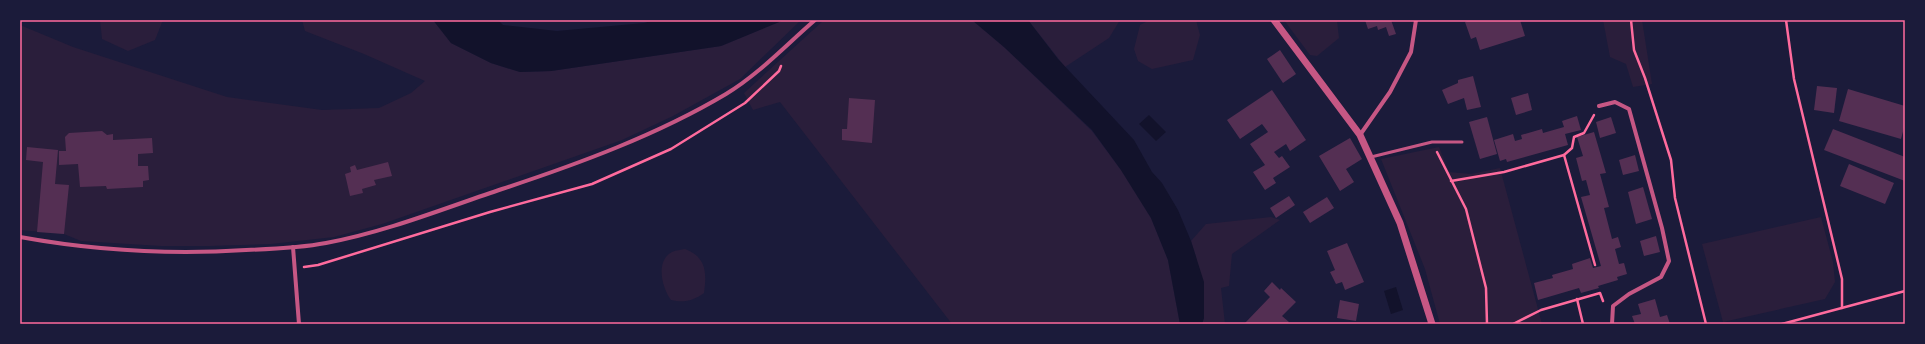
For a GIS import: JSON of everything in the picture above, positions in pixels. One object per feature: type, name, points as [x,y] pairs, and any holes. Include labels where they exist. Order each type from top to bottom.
[{"type":"street","points":[[20,237],[67,246],[150,252],[208,252],[293,247],[327,242],[394,225],[529,180],[636,140],[732,90],[755,74],[815,20]]},
{"type":"street","points":[[1274,20],[1360,135],[1400,223],[1432,324]]},
{"type":"street","points":[[1360,135],[1390,92],[1411,52],[1416,20]]},
{"type":"street","points":[[1598,106],[1615,102],[1629,109],[1662,228],[1669,261],[1661,277],[1629,294],[1613,306],[1612,324]]},
{"type":"street","points":[[293,247],[300,324]]},
{"type":"lane","points":[[1371,157],[1432,142],[1462,142]]},
{"type":"path","points":[[1631,20],[1634,50],[1671,160],[1675,198],[1706,324]]},
{"type":"path","points":[[1786,20],[1794,79],[1842,278],[1842,308]]},
{"type":"path","points":[[1451,181],[1504,172],[1564,155],[1572,148],[1574,138],[1584,133],[1598,106]]},
{"type":"path","points":[[1432,142],[1466,209],[1486,288],[1487,324]]},
{"type":"path","points":[[1564,155],[1595,265]]},
{"type":"path","points":[[1782,324],[1905,291]]},
{"type":"path","points":[[1513,324],[1541,310],[1600,293],[1604,302],[1613,306]]},
{"type":"path","points":[[1577,299],[1584,324]]},
{"type":"shaded area","points":[[100,20],[163,20],[155,40],[128,51],[102,39]]},
{"type":"shaded area","points":[[302,20],[433,20],[451,43],[491,63],[520,72],[551,71],[721,46],[784,20],[801,20],[740,79],[673,116],[622,140],[382,224],[334,237],[271,244],[161,246],[81,241],[64,234],[20,230],[20,25],[73,47],[227,97],[322,110],[379,108],[411,93],[425,81],[364,54],[305,31]]},
{"type":"shaded area","points":[[433,20],[498,20],[503,25],[557,31],[644,23],[655,20],[784,20],[721,46],[551,71],[520,72],[491,63],[451,43]]},
{"type":"shaded area","points":[[824,20],[972,20],[1004,47],[1092,131],[1121,170],[1151,218],[1168,260],[1180,324],[952,324],[780,102],[753,110],[744,93]]},
{"type":"shaded area","points":[[972,20],[1028,20],[1058,59],[1134,140],[1152,172],[1162,183],[1178,210],[1191,241],[1204,282],[1204,318],[1202,324],[1180,324],[1168,260],[1151,218],[1121,170],[1092,130],[1004,47]]},
{"type":"shaded area","points":[[1028,20],[1120,20],[1109,38],[1065,67]]},
{"type":"shaded area","points":[[1150,20],[1196,20],[1200,35],[1193,60],[1152,69],[1138,61],[1134,49],[1140,25]]},
{"type":"shaded area","points":[[1284,20],[1337,20],[1339,38],[1317,56],[1310,55]]},
{"type":"shaded area","points":[[1603,20],[1642,20],[1652,84],[1633,87],[1626,64],[1610,57]]},
{"type":"shaded area","points":[[1149,115],[1166,132],[1156,141],[1139,124]]},
{"type":"shaded area","points":[[1439,147],[1449,172],[1471,174],[1500,168],[1542,324],[1440,324],[1425,269],[1381,159]]},
{"type":"shaded area","points":[[1271,217],[1280,220],[1232,254],[1229,286],[1221,288],[1225,324],[1202,324],[1204,318],[1196,257],[1191,241],[1206,224]]},
{"type":"shaded area","points":[[1821,217],[1833,262],[1835,282],[1825,299],[1723,322],[1702,244]]},
{"type":"shaded area","points":[[685,249],[697,256],[704,266],[704,293],[688,301],[671,300],[663,282],[663,262],[672,252]]},
{"type":"shaded area","points":[[1396,287],[1403,310],[1391,314],[1384,291]]},
{"type":"building","points":[[1365,20],[1391,20],[1396,34],[1389,36],[1386,27],[1378,30],[1377,26],[1368,29]]},
{"type":"building","points":[[1470,20],[1520,20],[1525,36],[1480,50],[1476,37],[1471,39],[1465,22]]},
{"type":"building","points":[[1280,50],[1296,74],[1283,83],[1267,59]]},
{"type":"building","points":[[1473,76],[1481,107],[1467,110],[1464,98],[1448,104],[1442,90],[1458,83],[1458,80]]},
{"type":"building","points":[[1817,86],[1837,88],[1834,113],[1814,110]]},
{"type":"building","points":[[1848,89],[1905,106],[1905,124],[1901,139],[1839,121]]},
{"type":"building","points":[[1272,90],[1306,140],[1290,151],[1286,144],[1274,152],[1279,158],[1282,156],[1290,167],[1273,178],[1276,183],[1265,190],[1253,172],[1265,165],[1250,144],[1268,132],[1262,124],[1240,139],[1227,120]]},
{"type":"building","points":[[1528,93],[1532,110],[1516,115],[1511,98]]},
{"type":"building","points":[[849,98],[875,100],[872,143],[842,140],[842,129],[847,129]]},
{"type":"building","points":[[1577,116],[1581,130],[1565,134],[1568,145],[1507,162],[1506,159],[1500,161],[1494,140],[1513,134],[1515,141],[1522,139],[1521,135],[1542,129],[1543,133],[1564,127],[1562,121]]},
{"type":"building","points":[[1487,117],[1497,154],[1480,159],[1469,122]]},
{"type":"building","points":[[1611,117],[1616,133],[1600,138],[1596,122]]},
{"type":"building","points":[[1833,129],[1905,157],[1905,181],[1824,150]]},
{"type":"building","points":[[102,131],[107,135],[113,134],[113,140],[152,138],[153,153],[138,154],[138,166],[148,166],[149,180],[143,181],[143,187],[107,189],[106,186],[80,187],[78,164],[59,165],[59,151],[66,151],[65,137],[69,133]]},
{"type":"building","points":[[1594,132],[1606,173],[1600,174],[1609,207],[1604,208],[1612,239],[1618,237],[1621,247],[1615,249],[1619,264],[1624,263],[1627,274],[1617,277],[1618,280],[1598,286],[1599,288],[1581,293],[1579,288],[1538,300],[1534,283],[1553,278],[1552,275],[1573,269],[1572,264],[1590,258],[1593,268],[1601,266],[1581,197],[1590,195],[1586,180],[1582,181],[1576,158],[1583,156],[1577,137]]},
{"type":"building","points":[[1350,138],[1362,159],[1346,169],[1354,182],[1340,191],[1319,156]]},
{"type":"building","points":[[27,147],[58,150],[55,184],[69,185],[64,234],[37,232],[43,162],[26,160]]},
{"type":"building","points":[[1635,155],[1639,171],[1623,175],[1619,160]]},
{"type":"building","points":[[388,162],[392,176],[374,180],[376,185],[362,189],[363,193],[350,196],[345,174],[351,172],[350,167],[355,165],[357,170]]},
{"type":"building","points":[[1849,164],[1894,183],[1885,204],[1840,186]]},
{"type":"building","points":[[1643,187],[1652,219],[1636,224],[1628,192]]},
{"type":"building","points":[[1289,196],[1295,205],[1276,218],[1270,208]]},
{"type":"building","points":[[1327,197],[1334,208],[1310,223],[1303,212]]},
{"type":"building","points":[[1656,236],[1660,252],[1644,256],[1640,241]]},
{"type":"building","points":[[1347,243],[1364,282],[1345,290],[1342,282],[1336,284],[1330,272],[1335,270],[1327,251]]},
{"type":"building","points":[[1272,282],[1296,302],[1282,316],[1289,322],[1287,324],[1246,324],[1245,323],[1270,297],[1264,291]]},
{"type":"building","points":[[1655,299],[1660,317],[1667,315],[1670,324],[1635,324],[1632,316],[1641,314],[1638,304]]},
{"type":"building","points":[[1340,300],[1359,304],[1356,321],[1337,318]]}]
